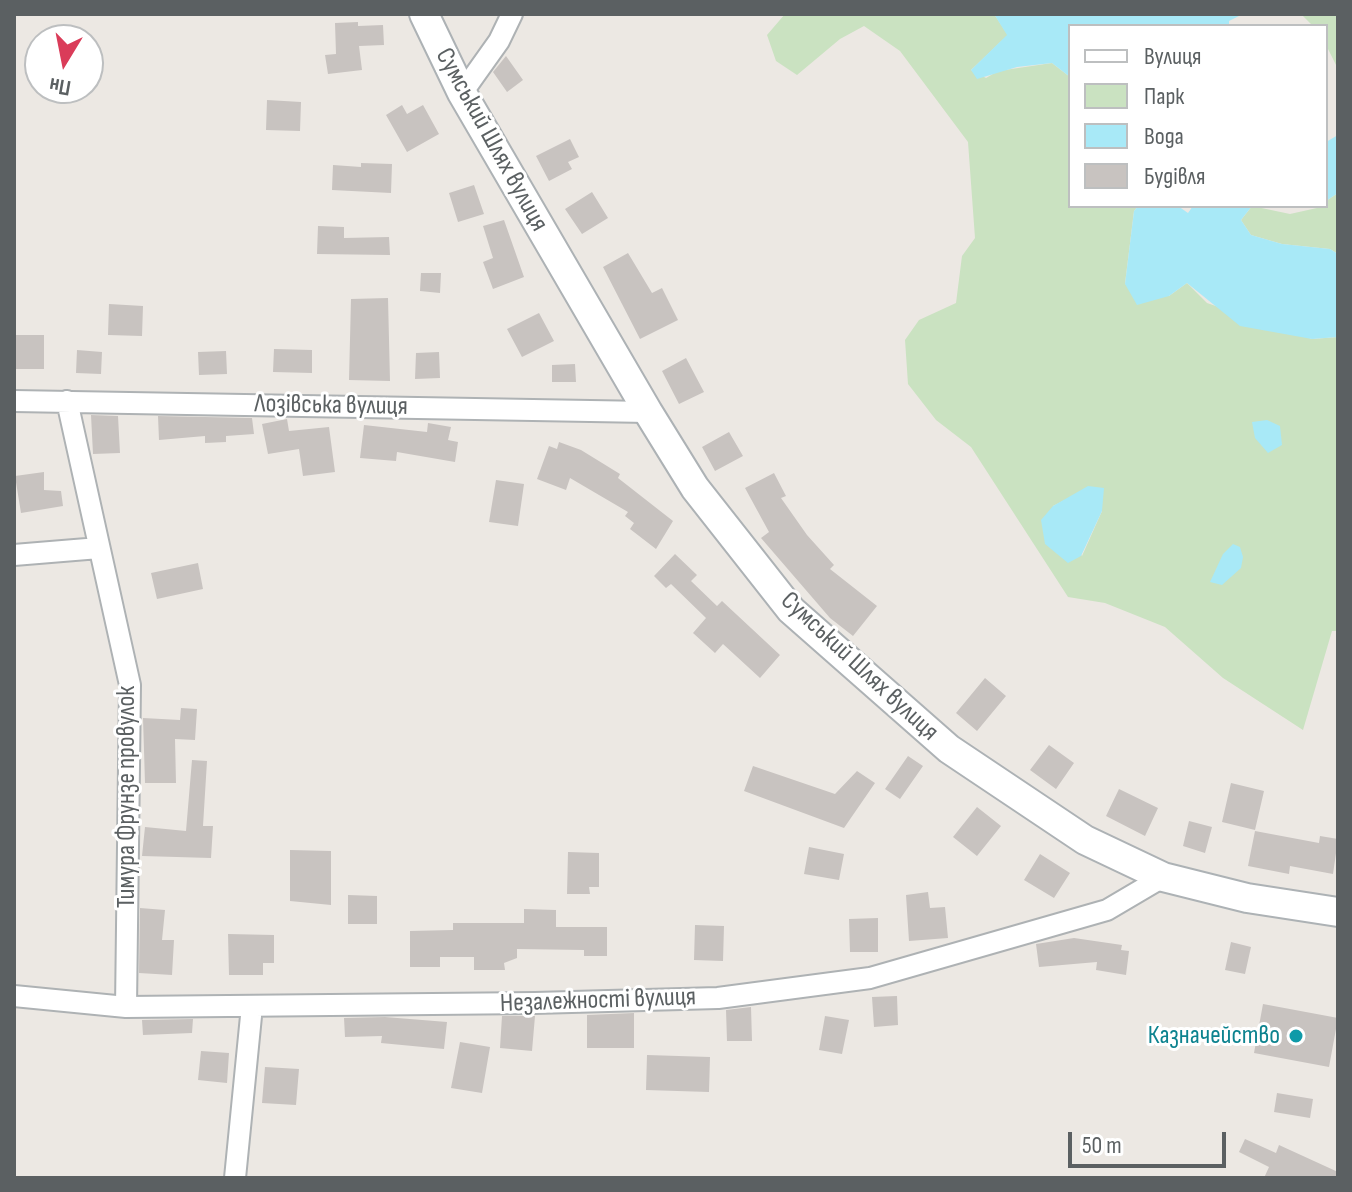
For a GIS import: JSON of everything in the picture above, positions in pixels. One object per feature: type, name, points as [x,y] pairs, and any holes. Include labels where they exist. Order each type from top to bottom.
[{"type":"main road","name":"Сумський Шлях вулиця","points":[[424,14],[462,93],[648,412],[695,488],[791,610],[949,749],[1085,840],[1163,877],[1247,898],[1338,912]]},
{"type":"street","points":[[462,93],[499,41],[512,14]]},
{"type":"street","name":"Лозівська вулиця","points":[[14,401],[648,412]]},
{"type":"street","name":"Тимура Фрунзе провулок","points":[[67,401],[130,685],[126,1007]]},
{"type":"street","points":[[14,555],[99,548]]},
{"type":"street","name":"Незалежності вулиця","points":[[14,996],[126,1007],[718,998],[870,978],[1107,910],[1163,877]]},
{"type":"street","points":[[235,1178],[252,1006]]},
{"type":"green space","points":[[785,14],[994,14],[1008,35],[971,70],[986,78],[998,71],[1052,63],[1068,75],[1068,208],[1136,208],[1125,284],[1169,296],[1187,283],[1207,303],[1312,339],[1338,337],[1338,631],[1332,631],[1303,730],[1223,678],[1165,627],[1105,603],[1068,597],[971,447],[936,420],[908,384],[905,340],[919,320],[956,303],[962,256],[975,238],[968,142],[900,51],[864,26],[840,39],[797,75],[776,61],[767,35]],"holes":[[[1065,500],[1102,511],[1082,556],[1053,506]]]},
{"type":"green space","points":[[1301,14],[1338,14],[1338,69],[1328,49],[1328,24],[1311,24]]},
{"type":"green space","points":[[1338,193],[1338,254],[1330,249],[1282,244],[1251,235],[1241,220],[1250,208],[1290,214],[1328,208],[1328,200]]},
{"type":"water","points":[[994,14],[1243,14],[1229,21],[1229,24],[1068,24],[1068,75],[1052,63],[1017,67],[977,79],[971,70],[1007,35]]},
{"type":"water","points":[[1338,135],[1338,193],[1328,200],[1328,141]]},
{"type":"water","points":[[1136,208],[1181,208],[1188,213],[1192,208],[1250,208],[1241,220],[1251,235],[1282,244],[1330,249],[1338,254],[1338,337],[1312,339],[1240,326],[1187,283],[1169,296],[1137,305],[1125,284]]},
{"type":"water","points":[[1267,420],[1280,426],[1282,445],[1268,453],[1255,438],[1252,422]]},
{"type":"water","points":[[1088,486],[1104,488],[1102,511],[1081,556],[1068,563],[1045,544],[1041,520],[1053,506]]},
{"type":"water","points":[[1233,544],[1240,547],[1243,557],[1241,568],[1222,585],[1210,582],[1223,554]]},
{"type":"building","points":[[358,22],[358,26],[383,25],[384,45],[359,46],[362,70],[328,74],[325,55],[336,54],[335,23]]},
{"type":"building","points":[[506,56],[523,80],[507,92],[493,72]]},
{"type":"building","points":[[267,100],[301,102],[300,131],[266,130]]},
{"type":"building","points":[[402,105],[407,114],[423,105],[439,134],[407,152],[386,115]]},
{"type":"building","points":[[570,139],[579,157],[568,162],[572,169],[549,181],[536,156]]},
{"type":"building","points":[[361,163],[392,164],[391,193],[332,190],[333,165],[361,167]]},
{"type":"building","points":[[474,185],[484,214],[458,222],[449,193]]},
{"type":"building","points":[[592,192],[608,218],[582,234],[565,209]]},
{"type":"building","points":[[504,220],[524,277],[493,289],[483,262],[493,258],[483,226]]},
{"type":"building","points":[[318,226],[344,227],[344,238],[389,237],[390,255],[317,254]]},
{"type":"building","points":[[628,253],[652,293],[662,288],[678,320],[640,339],[603,267]]},
{"type":"building","points":[[421,273],[441,273],[440,293],[420,291]]},
{"type":"building","points":[[388,298],[390,381],[349,380],[351,299]]},
{"type":"building","points":[[109,304],[143,306],[142,336],[108,335]]},
{"type":"building","points":[[539,313],[554,341],[522,357],[507,329]]},
{"type":"building","points":[[14,335],[44,335],[44,369],[14,369]]},
{"type":"building","points":[[274,349],[312,350],[312,373],[273,372]]},
{"type":"building","points":[[77,350],[102,352],[101,374],[76,373]]},
{"type":"building","points":[[226,351],[227,374],[199,375],[198,352]]},
{"type":"building","points":[[439,352],[440,378],[415,379],[416,353]]},
{"type":"building","points":[[686,358],[704,392],[679,404],[662,371]]},
{"type":"building","points":[[575,364],[576,382],[552,382],[552,365]]},
{"type":"building","points":[[91,415],[118,416],[120,453],[93,454]]},
{"type":"building","points":[[158,416],[252,418],[254,434],[226,436],[226,442],[205,443],[205,436],[159,440]]},
{"type":"building","points":[[287,419],[289,431],[329,427],[335,472],[303,476],[299,449],[268,454],[262,424]]},
{"type":"building","points":[[428,423],[451,427],[448,440],[458,442],[455,462],[397,452],[396,461],[360,458],[364,425],[427,432]]},
{"type":"building","points":[[729,432],[743,456],[715,471],[702,447]]},
{"type":"building","points":[[559,442],[581,450],[620,474],[618,478],[673,521],[656,549],[630,529],[634,523],[625,516],[628,512],[570,478],[566,490],[537,479],[549,446],[557,449]]},
{"type":"building","points":[[44,472],[44,490],[61,491],[63,506],[21,513],[15,476]]},
{"type":"building","points":[[774,473],[786,496],[781,498],[807,535],[834,565],[830,569],[877,606],[853,636],[830,618],[761,538],[769,532],[745,488]]},
{"type":"building","points":[[496,480],[524,484],[518,526],[489,522]]},
{"type":"building","points":[[675,554],[697,575],[691,581],[717,606],[722,601],[780,655],[760,678],[723,644],[715,653],[693,633],[706,618],[671,584],[666,588],[654,576]]},
{"type":"building","points":[[198,563],[203,589],[157,599],[151,573]]},
{"type":"building","points":[[985,678],[1006,696],[977,731],[956,713]]},
{"type":"building","points":[[181,708],[197,709],[195,740],[175,739],[176,783],[145,783],[143,718],[180,720]]},
{"type":"building","points":[[1049,745],[1074,763],[1056,789],[1030,770]]},
{"type":"building","points":[[908,756],[923,766],[900,799],[885,789]]},
{"type":"building","points":[[192,760],[207,761],[203,826],[213,826],[211,858],[142,856],[145,827],[186,831]]},
{"type":"building","points":[[753,766],[835,794],[857,771],[875,783],[844,828],[744,791]]},
{"type":"building","points":[[1231,783],[1264,791],[1255,830],[1222,822]]},
{"type":"building","points":[[1119,789],[1158,808],[1145,836],[1106,816]]},
{"type":"building","points":[[977,807],[1001,826],[977,856],[953,837]]},
{"type":"building","points":[[1189,821],[1212,827],[1205,853],[1183,846]]},
{"type":"building","points":[[1255,831],[1319,843],[1320,836],[1338,839],[1333,874],[1290,866],[1289,874],[1248,866]]},
{"type":"building","points":[[809,847],[844,854],[839,880],[804,874]]},
{"type":"building","points":[[290,850],[331,851],[331,905],[290,901]]},
{"type":"building","points":[[568,852],[599,853],[599,887],[589,887],[590,894],[567,894]]},
{"type":"building","points":[[1040,854],[1070,873],[1054,898],[1024,880]]},
{"type":"building","points":[[928,892],[930,908],[945,907],[948,938],[909,941],[906,895]]},
{"type":"building","points":[[348,895],[377,896],[377,924],[348,924]]},
{"type":"building","points":[[140,908],[165,910],[162,940],[174,940],[172,975],[139,973]]},
{"type":"building","points":[[524,909],[556,910],[556,927],[607,927],[607,956],[584,956],[584,950],[517,949],[517,958],[504,963],[505,970],[474,970],[474,957],[440,957],[440,967],[410,967],[410,931],[453,930],[453,923],[524,923]]},
{"type":"building","points":[[878,918],[878,952],[850,952],[849,919]]},
{"type":"building","points":[[695,925],[724,926],[723,961],[694,960]]},
{"type":"building","points":[[228,934],[274,935],[274,963],[263,963],[263,975],[229,975]]},
{"type":"building","points":[[1074,938],[1122,945],[1121,950],[1129,951],[1126,975],[1096,970],[1097,962],[1039,967],[1036,944]]},
{"type":"building","points":[[1231,942],[1251,947],[1245,974],[1225,970]]},
{"type":"building","points":[[897,996],[898,1025],[874,1027],[872,997]]},
{"type":"building","name":"Казначейство","points":[[1263,1004],[1338,1018],[1329,1067],[1254,1053]]},
{"type":"building","points":[[751,1007],[752,1041],[727,1041],[726,1010]]},
{"type":"building","points":[[634,1013],[634,1048],[587,1048],[587,1015]]},
{"type":"building","points":[[502,1016],[535,1016],[532,1051],[500,1048]]},
{"type":"building","points":[[825,1016],[849,1020],[842,1054],[819,1050]]},
{"type":"building","points":[[385,1017],[447,1022],[444,1049],[381,1043],[382,1036],[345,1037],[344,1018]]},
{"type":"building","points":[[193,1019],[192,1033],[143,1035],[142,1020]]},
{"type":"building","points":[[460,1042],[490,1047],[482,1093],[451,1088]]},
{"type":"building","points":[[201,1051],[229,1053],[227,1083],[198,1080]]},
{"type":"building","points":[[647,1055],[710,1057],[709,1092],[646,1090]]},
{"type":"building","points":[[265,1067],[299,1069],[296,1105],[262,1103]]},
{"type":"building","points":[[1277,1093],[1313,1099],[1310,1118],[1274,1112]]},
{"type":"building","points":[[1245,1139],[1276,1153],[1279,1145],[1338,1172],[1338,1178],[1264,1178],[1269,1167],[1239,1152]]},
{"type":"place","name":"Казначейство","points":[[1296,1036]]}]
